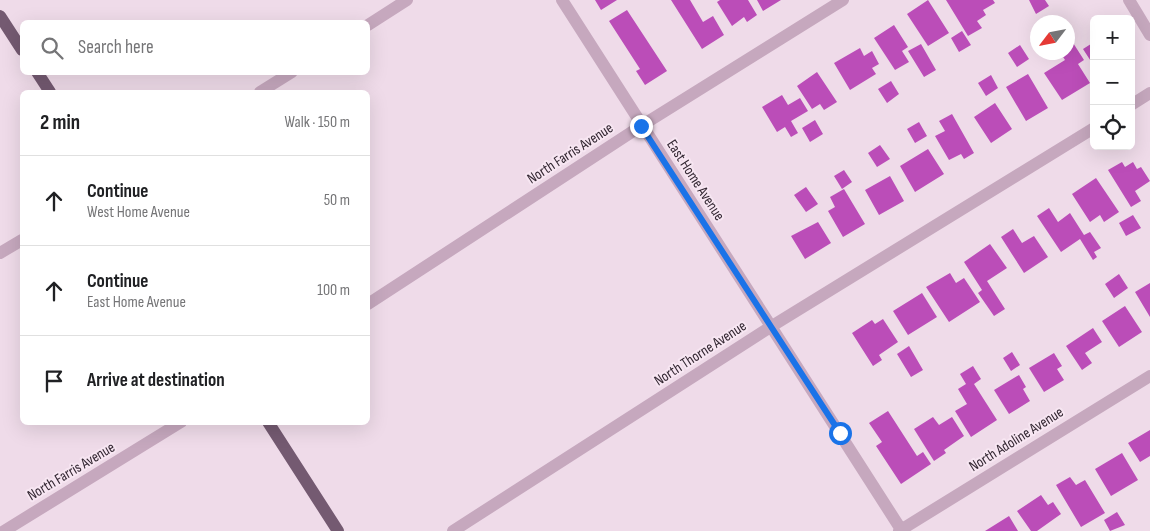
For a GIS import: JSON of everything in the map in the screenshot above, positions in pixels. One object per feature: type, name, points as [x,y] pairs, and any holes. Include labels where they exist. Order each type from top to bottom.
[{"type":"main road","points":[[0,16],[20,47]]},
{"type":"main road","points":[[39,75],[49,90]]},
{"type":"main road","points":[[270,425],[338,531]]},
{"type":"street","points":[[370,24],[407,0]]},
{"type":"street","name":"East Home Avenue","points":[[562,0],[901,530]]},
{"type":"street","name":"North Farris Avenue","points":[[370,303],[641,126],[843,0]]},
{"type":"street","points":[[1129,0],[1150,35]]},
{"type":"street","points":[[263,90],[287,75]]},
{"type":"street","points":[[1135,102],[1150,93]]},
{"type":"street","name":"North Thorne Avenue","points":[[453,531],[772,326],[1090,130]]},
{"type":"street","points":[[0,253],[20,241]]},
{"type":"street","name":"North Adoline Avenue","points":[[901,530],[1150,376]]},
{"type":"street","name":"North Farris Avenue","points":[[4,531],[176,425]]},
{"type":"building","points":[[595,0],[617,0],[601,10]]},
{"type":"building","points":[[671,0],[690,0],[703,22],[713,16],[724,35],[702,49]]},
{"type":"building","points":[[720,0],[748,0],[757,15],[747,22],[744,17],[732,26],[717,2]]},
{"type":"building","points":[[757,0],[781,0],[763,11]]},
{"type":"building","points":[[928,0],[949,33],[928,46],[907,14]]},
{"type":"building","points":[[946,0],[993,0],[995,3],[983,10],[986,15],[977,21],[982,28],[968,36]]},
{"type":"building","points":[[1029,0],[1045,0],[1049,6],[1036,14]]},
{"type":"building","points":[[627,10],[667,71],[645,85],[636,71],[640,69],[609,21]]},
{"type":"building","points":[[894,25],[908,47],[902,51],[909,62],[895,70],[874,38]]},
{"type":"building","points":[[962,31],[971,45],[959,52],[951,38]]},
{"type":"building","points":[[921,44],[936,70],[924,77],[908,51]]},
{"type":"building","points":[[1020,45],[1029,59],[1017,67],[1008,53]]},
{"type":"building","points":[[1090,45],[1090,60],[1083,49]]},
{"type":"building","points":[[1075,46],[1084,60],[1078,64],[1090,83],[1062,100],[1044,73],[1065,60],[1075,60]]},
{"type":"building","points":[[860,48],[864,56],[872,51],[879,64],[872,68],[876,74],[850,90],[834,63]]},
{"type":"building","points":[[817,72],[837,102],[824,110],[820,104],[812,109],[797,86]]},
{"type":"building","points":[[1028,74],[1048,108],[1026,121],[1006,87]]},
{"type":"building","points":[[991,75],[998,88],[986,96],[978,83]]},
{"type":"building","points":[[891,81],[899,94],[887,103],[878,89]]},
{"type":"building","points":[[782,95],[788,105],[800,98],[808,111],[791,121],[798,133],[791,137],[785,127],[777,132],[762,107]]},
{"type":"building","points":[[995,103],[1012,129],[991,143],[974,117]]},
{"type":"building","points":[[952,114],[974,153],[964,159],[961,154],[949,160],[935,136],[945,131],[939,121]]},
{"type":"building","points":[[815,120],[823,134],[810,142],[802,128]]},
{"type":"building","points":[[919,122],[927,136],[915,143],[907,129]]},
{"type":"building","points":[[880,145],[890,159],[877,167],[868,153]]},
{"type":"building","points":[[928,149],[944,174],[915,192],[900,166]]},
{"type":"building","points":[[1122,162],[1125,167],[1133,162],[1137,169],[1141,167],[1150,181],[1135,191],[1141,201],[1131,207],[1108,170]]},
{"type":"building","points":[[844,170],[852,182],[842,189],[834,176]]},
{"type":"building","points":[[890,176],[904,201],[879,215],[865,190]]},
{"type":"building","points":[[1096,178],[1119,212],[1104,222],[1100,215],[1090,222],[1072,194]]},
{"type":"building","points":[[806,187],[818,204],[806,212],[794,195]]},
{"type":"building","points":[[844,189],[865,224],[843,237],[828,211],[835,207],[830,197]]},
{"type":"building","points":[[1049,208],[1058,222],[1070,213],[1084,235],[1090,232],[1101,248],[1094,252],[1097,257],[1093,260],[1080,239],[1061,252],[1037,216]]},
{"type":"building","points":[[1133,215],[1141,228],[1126,236],[1119,223]]},
{"type":"building","points":[[818,222],[831,243],[805,259],[791,236]]},
{"type":"building","points":[[1013,229],[1022,243],[1034,236],[1048,257],[1024,273],[1001,237]]},
{"type":"building","points":[[990,244],[1007,268],[987,281],[1005,309],[994,316],[978,293],[982,290],[964,262]]},
{"type":"building","points":[[950,273],[956,283],[964,278],[980,302],[949,322],[926,287]]},
{"type":"building","points":[[1119,274],[1128,288],[1114,298],[1105,284]]},
{"type":"building","points":[[1150,283],[1150,317],[1135,292]]},
{"type":"building","points":[[922,293],[937,317],[908,335],[893,311]]},
{"type":"building","points":[[1125,306],[1142,332],[1119,347],[1102,321]]},
{"type":"building","points":[[883,319],[898,342],[879,355],[882,360],[873,366],[852,333],[872,320],[875,324]]},
{"type":"building","points":[[1093,328],[1102,342],[1085,353],[1092,363],[1082,370],[1066,346]]},
{"type":"building","points":[[909,346],[923,370],[911,377],[897,354]]},
{"type":"building","points":[[1012,352],[1020,365],[1011,371],[1003,358]]},
{"type":"building","points":[[1054,353],[1062,366],[1057,369],[1064,380],[1044,392],[1029,368]]},
{"type":"building","points":[[973,366],[981,379],[974,384],[997,420],[971,437],[955,411],[967,404],[958,389],[966,384],[960,374]]},
{"type":"building","points":[[1019,375],[1026,387],[1023,389],[1030,401],[1009,414],[994,390]]},
{"type":"building","points":[[888,411],[917,456],[923,452],[931,464],[901,484],[876,446],[882,442],[869,423]]},
{"type":"building","points":[[933,417],[939,425],[952,417],[964,436],[944,450],[946,453],[934,461],[914,429]]},
{"type":"building","points":[[1150,430],[1150,456],[1140,462],[1128,443]]},
{"type":"building","points":[[1122,453],[1138,480],[1111,496],[1095,469]]},
{"type":"building","points":[[1070,477],[1076,485],[1085,480],[1105,513],[1081,527],[1056,485]]},
{"type":"building","points":[[1041,495],[1048,505],[1053,502],[1061,514],[1037,531],[1031,531],[1017,511]]},
{"type":"building","points":[[1117,512],[1125,525],[1110,531],[1104,520]]},
{"type":"building","points":[[1009,516],[1018,531],[985,531]]},
{"type":"route","points":[[641,126],[840,433]]}]
